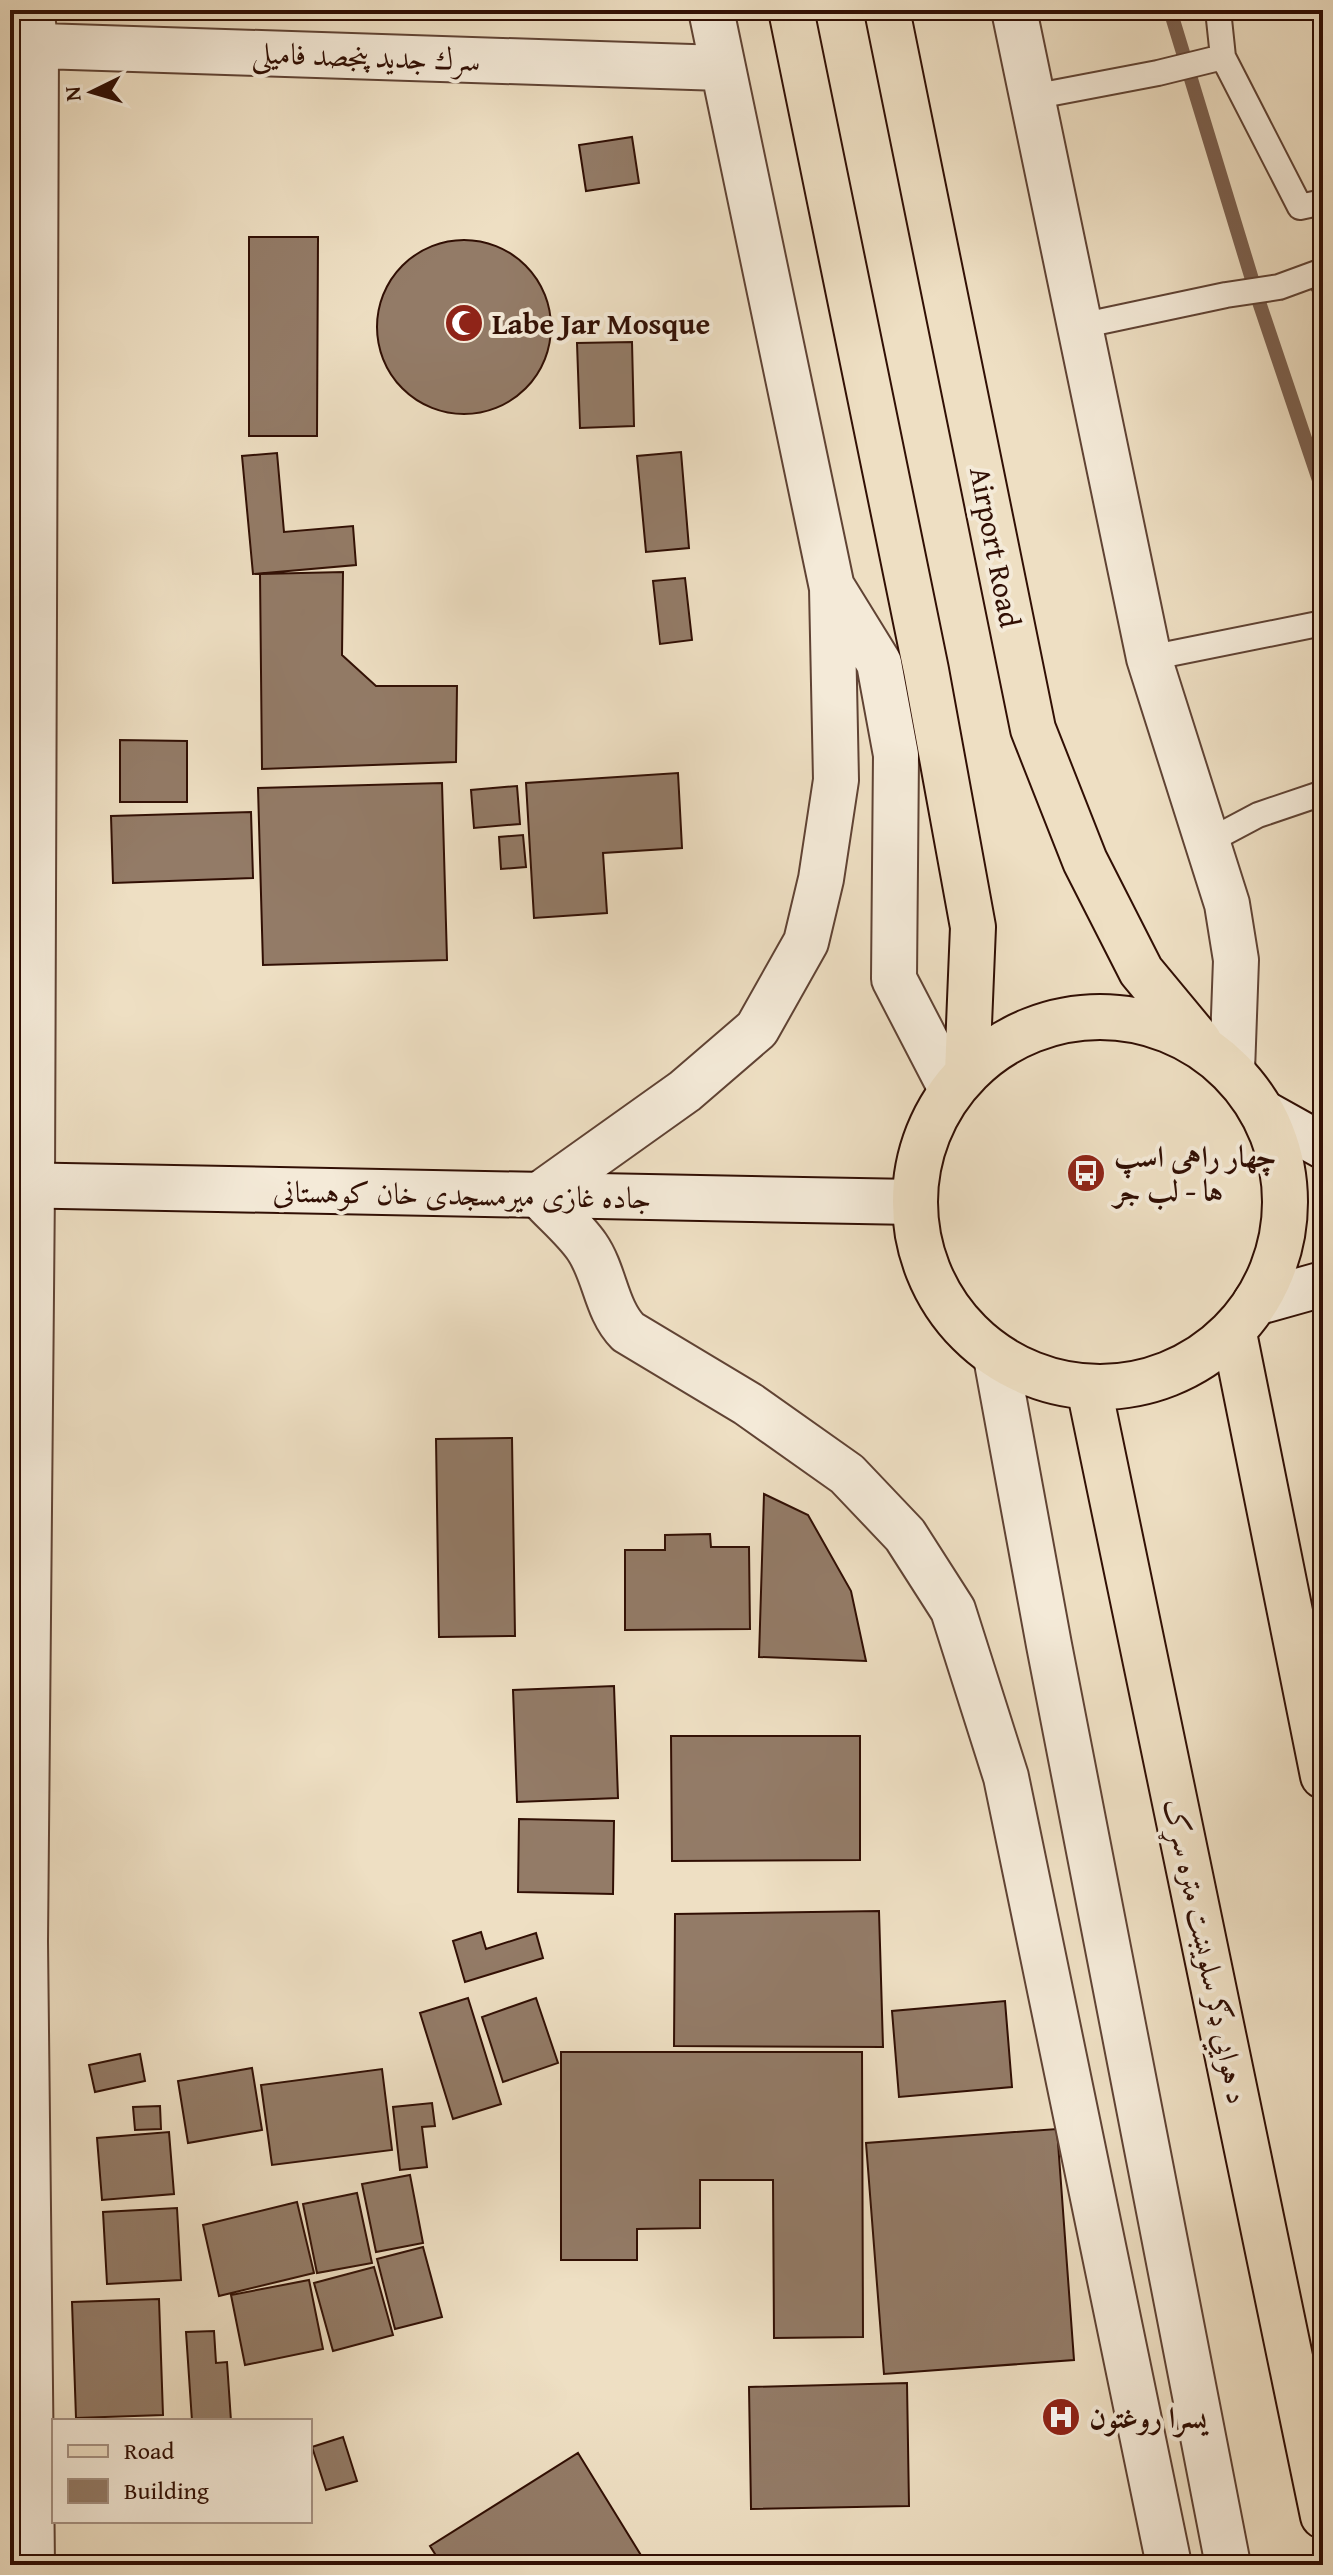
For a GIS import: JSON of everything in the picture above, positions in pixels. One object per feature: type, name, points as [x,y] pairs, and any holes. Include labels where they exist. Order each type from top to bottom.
[{"type":"main road","points":[[791,10],[926,670],[973,927],[959,1081],[924,1143],[914,1202],[924,1262],[953,1315],[996,1357],[1041,1378],[1089,1388],[1138,1384],[1184,1367],[1245,1320],[1323,1776]]},
{"type":"main road","name":"Airport Road","points":[[887,10],[1033,729],[1085,861],[1141,971],[1262,1112],[1280,1159],[1285,1209],[1276,1258],[1245,1320]]},
{"type":"main road","points":[[959,1081],[1030,1029],[1080,1016],[1132,1018],[1168,1029],[1217,1059]]},
{"type":"main road","name":"د هوايي ډګر سلویښت متره سړک","points":[[1089,1388],[1323,2516]]},
{"type":"street","points":[[711,10],[832,588],[836,780],[821,879],[806,942],[757,1029],[685,1091],[539,1195],[586,1245],[603,1276],[616,1320],[628,1332],[748,1404],[847,1474],[905,1535],[953,1610],[1006,1777],[1169,2565]]},
{"type":"street","points":[[1014,10],[1149,658],[1227,904],[1236,960],[1217,1059]]},
{"type":"street","points":[[26,33],[21,1185],[32,2565]]},
{"type":"street","name":"سرك جدید پنجصد فامیلی","points":[[26,33],[722,68]]},
{"type":"street","points":[[832,588],[879,663],[896,755],[894,979],[959,1081]]},
{"type":"street","points":[[1262,1112],[1323,1146]]},
{"type":"street","name":"جاده غازی میرمسجدی خان کوهستانی","points":[[21,1185],[914,1202]]},
{"type":"street","points":[[1245,1320],[1323,1284]]},
{"type":"street","points":[[996,1357],[1187,2369],[1228,2565]]},
{"type":"street","points":[[1132,2378],[1187,2369]]},
{"type":"lane","points":[[1218,10],[1223,57],[1300,207],[1323,202]]},
{"type":"lane","points":[[1032,97],[1223,57]]},
{"type":"lane","points":[[1080,326],[1279,287],[1320,272],[1323,283]]},
{"type":"lane","points":[[1149,658],[1323,623]]},
{"type":"lane","points":[[1209,841],[1258,815],[1323,793]]},
{"type":"building","points":[[632,137],[639,183],[586,191],[579,145]]},
{"type":"building","points":[[249,237],[318,237],[317,436],[249,436]]},
{"type":"building","name":"Labe Jar Mosque","points":[[464,240],[497,247],[525,266],[544,294],[551,327],[544,360],[525,388],[497,407],[464,414],[431,407],[403,388],[384,360],[377,327],[384,294],[403,266],[431,247]]},
{"type":"building","points":[[632,342],[634,426],[580,428],[577,343]]},
{"type":"building","points":[[681,452],[689,548],[646,552],[637,456]]},
{"type":"building","points":[[277,453],[284,532],[353,526],[356,565],[253,574],[242,456]]},
{"type":"building","points":[[343,572],[342,655],[376,686],[457,686],[456,762],[262,769],[260,574]]},
{"type":"building","points":[[685,578],[692,640],[660,644],[653,581]]},
{"type":"building","points":[[120,740],[187,741],[187,802],[120,802]]},
{"type":"building","points":[[678,773],[682,848],[603,853],[607,913],[534,918],[526,783]]},
{"type":"building","points":[[442,783],[447,960],[263,965],[258,788]]},
{"type":"building","points":[[517,786],[520,824],[474,828],[471,790]]},
{"type":"building","points":[[251,812],[253,878],[113,883],[111,816]]},
{"type":"building","points":[[523,835],[526,867],[501,869],[499,837]]},
{"type":"building","points":[[512,1438],[515,1636],[439,1637],[436,1439]]},
{"type":"building","points":[[764,1494],[808,1515],[851,1591],[866,1661],[759,1657]]},
{"type":"building","points":[[710,1534],[711,1547],[749,1547],[750,1629],[625,1630],[625,1550],[665,1550],[665,1535]]},
{"type":"building","points":[[614,1686],[618,1798],[517,1802],[513,1690]]},
{"type":"building","points":[[671,1736],[860,1736],[860,1860],[672,1861]]},
{"type":"building","points":[[519,1819],[614,1821],[613,1894],[518,1892]]},
{"type":"building","points":[[879,1911],[883,2047],[674,2046],[675,1914]]},
{"type":"building","points":[[481,1932],[486,1949],[536,1933],[543,1958],[465,1982],[453,1941]]},
{"type":"building","points":[[468,1998],[501,2104],[453,2119],[420,2013]]},
{"type":"building","points":[[536,1998],[558,2063],[503,2082],[482,2017]]},
{"type":"building","points":[[1005,2001],[1012,2087],[899,2097],[892,2011]]},
{"type":"building","points":[[561,2052],[862,2052],[863,2337],[774,2338],[773,2180],[700,2180],[700,2228],[637,2229],[637,2260],[561,2260]]},
{"type":"building","points":[[140,2054],[145,2081],[95,2092],[89,2065]]},
{"type":"building","points":[[252,2068],[262,2130],[188,2143],[178,2081]]},
{"type":"building","points":[[382,2069],[392,2150],[272,2165],[261,2085]]},
{"type":"building","points":[[432,2103],[435,2126],[422,2127],[427,2167],[400,2170],[393,2107]]},
{"type":"building","points":[[160,2106],[161,2129],[135,2130],[133,2107]]},
{"type":"building","points":[[1057,2129],[1074,2360],[884,2374],[866,2143]]},
{"type":"building","points":[[169,2132],[174,2194],[102,2200],[97,2138]]},
{"type":"building","points":[[410,2175],[423,2243],[376,2252],[362,2184]]},
{"type":"building","points":[[357,2193],[372,2263],[317,2273],[303,2204]]},
{"type":"building","points":[[297,2202],[314,2273],[219,2296],[203,2225]]},
{"type":"building","points":[[177,2208],[181,2280],[107,2284],[103,2212]]},
{"type":"building","points":[[423,2247],[442,2317],[395,2329],[377,2259]]},
{"type":"building","points":[[374,2267],[393,2335],[333,2351],[314,2283]]},
{"type":"building","points":[[309,2280],[323,2349],[245,2365],[231,2295]]},
{"type":"building","points":[[159,2299],[163,2415],[76,2418],[72,2302]]},
{"type":"building","points":[[214,2331],[216,2363],[227,2362],[231,2419],[192,2419],[186,2332]]},
{"type":"building","points":[[907,2383],[909,2506],[751,2509],[749,2387]]},
{"type":"building","points":[[343,2437],[357,2481],[326,2490],[312,2447]]},
{"type":"building","points":[[578,2453],[647,2565],[442,2565],[430,2546]]},
{"type":"waterway","points":[[1170,10],[1258,299],[1323,492]]},
{"type":"place","name":"Labe Jar Mosque","points":[[464,323]]},
{"type":"place","name":"چهار راهی اسپ ها - لب جر","points":[[1086,1173]]},
{"type":"place","name":"یسرا روغتون","points":[[1061,2417]]}]
